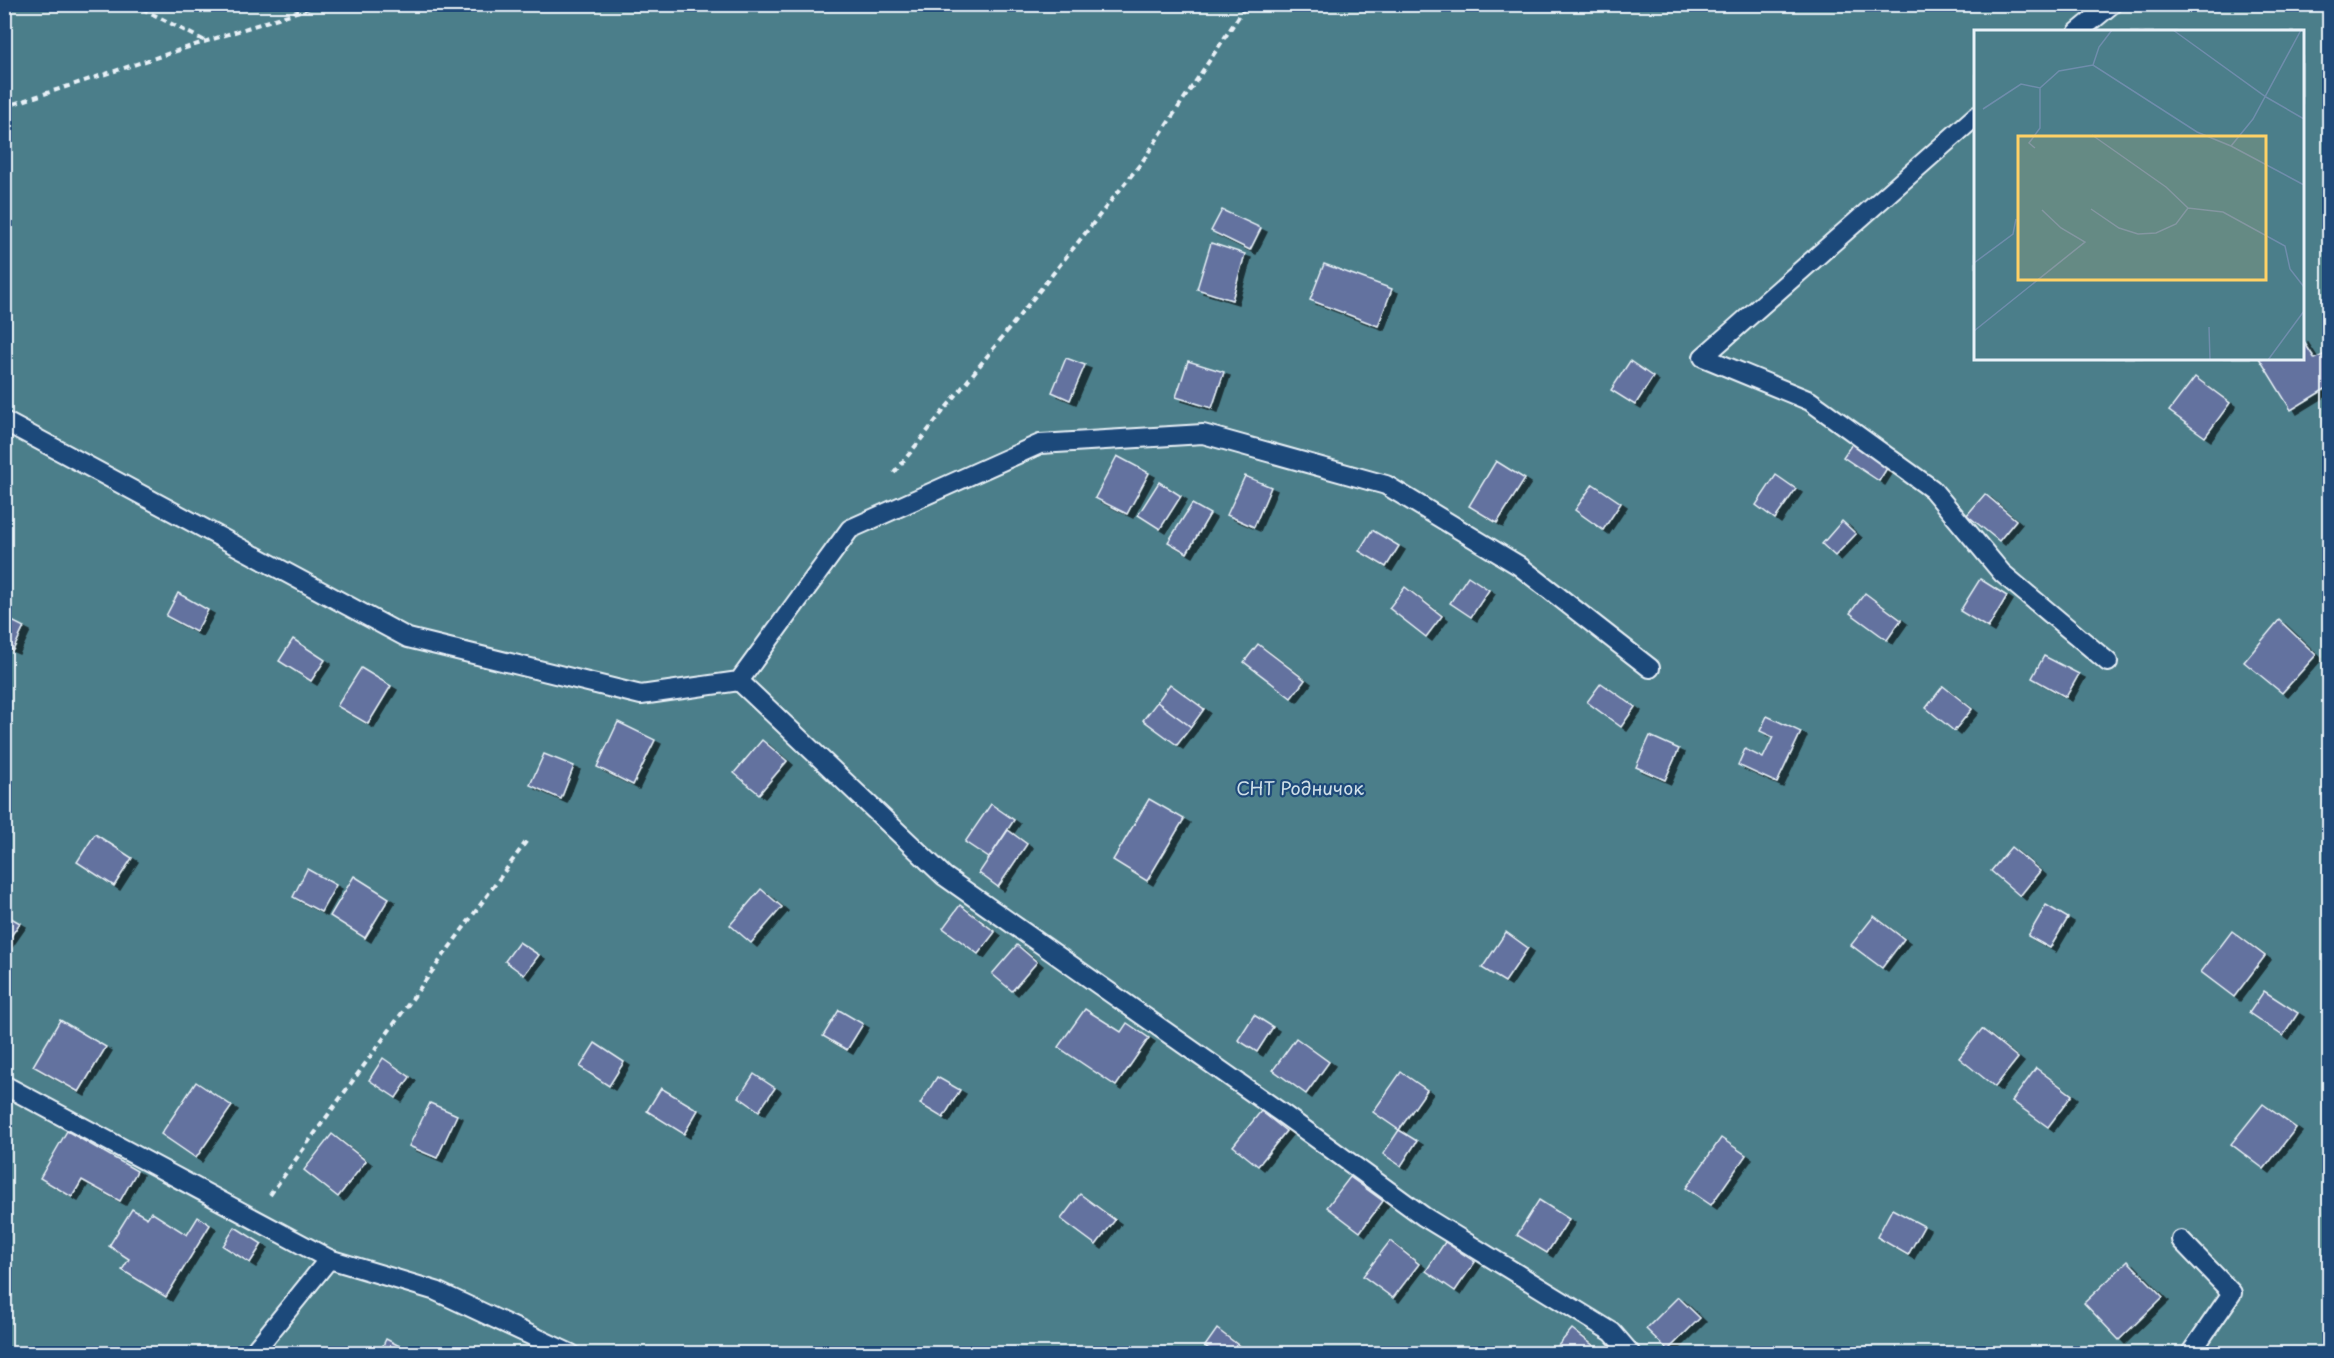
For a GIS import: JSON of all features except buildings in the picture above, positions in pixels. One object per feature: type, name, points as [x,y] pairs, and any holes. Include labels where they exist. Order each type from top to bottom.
[{"type":"lane","points":[[2080,30],[2112,4]]},
{"type":"lane","points":[[1974,118],[1703,357],[1810,401],[1932,489],[2002,573],[2108,662]]},
{"type":"lane","points":[[4,421],[408,638],[641,695],[739,681],[850,529],[1040,444],[1203,434],[1386,485],[1518,565],[1650,668]]},
{"type":"lane","points":[[739,681],[945,876],[1283,1114],[1423,1216],[1612,1332],[1632,1353]]},
{"type":"lane","points":[[4,1084],[329,1259],[435,1291],[571,1353]]},
{"type":"lane","points":[[2181,1240],[2232,1293],[2190,1353]]},
{"type":"lane","points":[[252,1353],[329,1259]]},
{"type":"path","points":[[133,4],[208,42]]},
{"type":"path","points":[[4,107],[321,4]]},
{"type":"path","points":[[894,474],[1142,162],[1247,4]]},
{"type":"path","points":[[254,1217],[528,839]]},
{"type":"green space","name":"СНТ Родничок","points":[[5,5],[2329,5],[2329,1353],[5,1354]]}]
